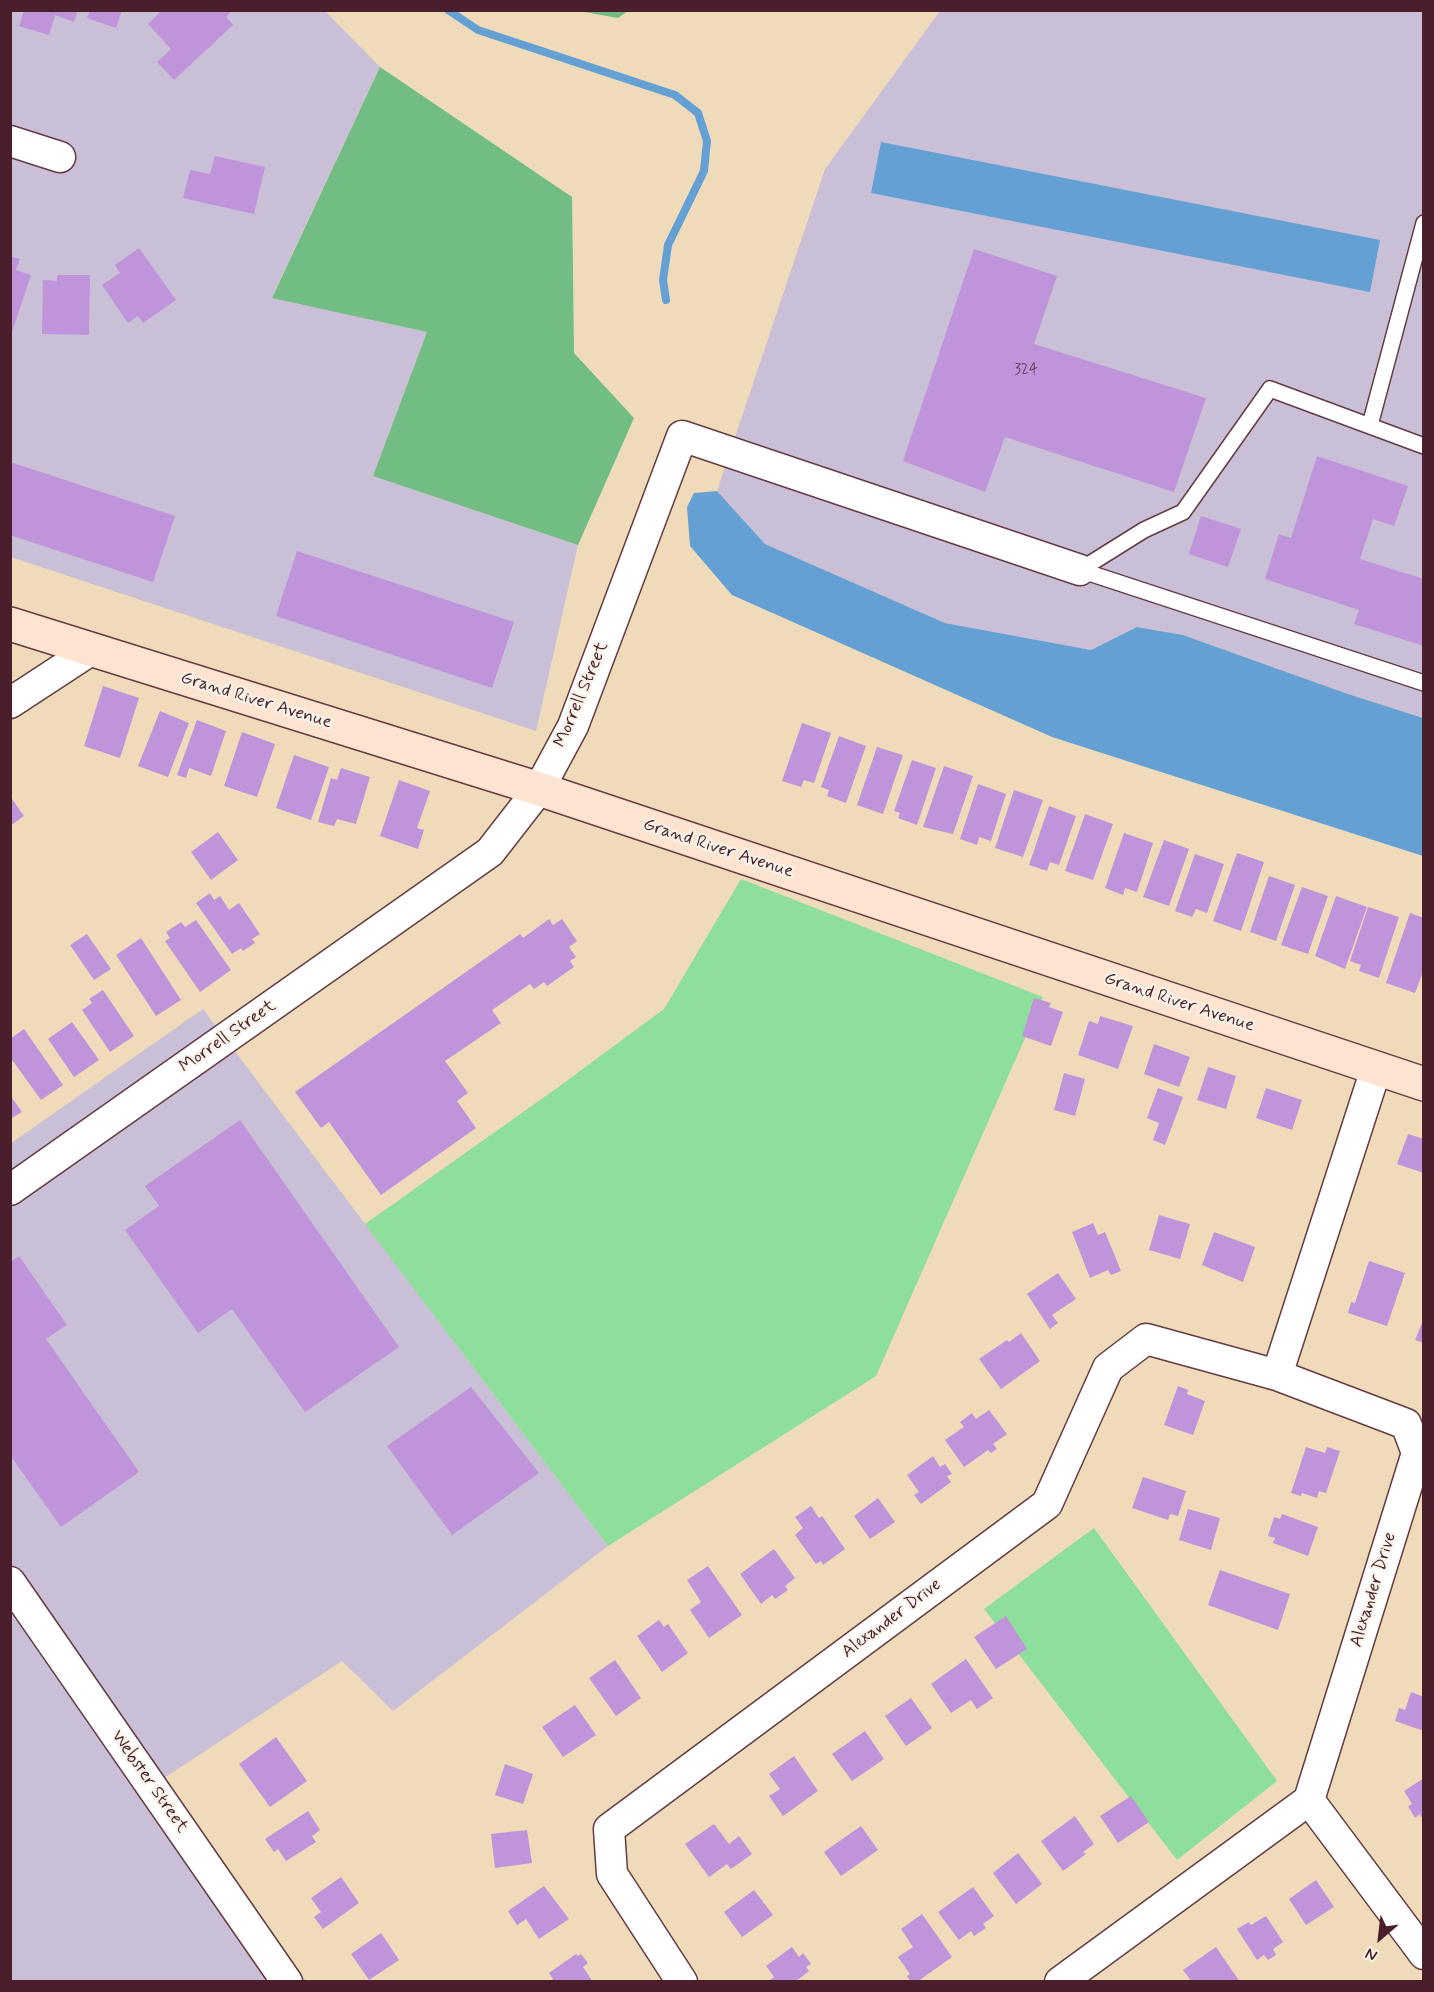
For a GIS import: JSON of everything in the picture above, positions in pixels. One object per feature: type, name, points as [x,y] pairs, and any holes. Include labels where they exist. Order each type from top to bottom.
[{"type":"street","points":[[10,141],[60,157]]},
{"type":"street","name":"Morrell Street","points":[[10,1190],[490,852],[539,789],[573,726],[681,436],[1080,570]]},
{"type":"street","name":"Grand River Avenue","points":[[10,624],[539,789],[1424,1084]]},
{"type":"street","points":[[10,702],[91,650]]},
{"type":"street","points":[[1277,1376],[1376,1069]]},
{"type":"street","name":"Alexander Drive","points":[[682,1982],[612,1874],[609,1829],[1047,1504],[1108,1368],[1146,1339],[1277,1376],[1406,1424],[1417,1453],[1309,1800]]},
{"type":"street","name":"Webster Street","points":[[10,1582],[287,1982]]},
{"type":"street","points":[[1060,1982],[1309,1800],[1424,1954]]},
{"type":"lane","points":[[1370,425],[1424,223]]},
{"type":"lane","points":[[1080,570],[1144,530],[1183,512],[1270,389],[1424,446]]},
{"type":"lane","points":[[1080,570],[1424,683]]},
{"type":"shaded area","points":[[11,11],[325,11],[380,67],[272,297],[427,332],[373,476],[578,545],[536,731],[11,557]]},
{"type":"shaded area","points":[[940,11],[1423,11],[1423,718],[1345,693],[1183,635],[1137,627],[1091,650],[945,623],[765,544],[717,491],[825,169]]},
{"type":"shaded area","points":[[203,1009],[608,1546],[393,1711],[342,1661],[161,1780],[306,1981],[11,1981],[10,1144]]},
{"type":"green space","points":[[579,11],[628,11],[618,18]]},
{"type":"green space","points":[[380,67],[572,197],[574,353],[634,418],[578,545],[373,476],[427,332],[272,298]]},
{"type":"green space","points":[[741,879],[1043,997],[876,1376],[608,1546],[365,1224],[664,1009]]},
{"type":"green space","points":[[1094,1528],[1277,1781],[1177,1860],[984,1609]]},
{"type":"water","points":[[881,142],[1380,240],[1370,292],[871,193]]},
{"type":"water","points":[[717,491],[765,544],[945,623],[1091,650],[1137,627],[1183,635],[1345,693],[1423,718],[1423,856],[1052,737],[732,595],[690,546],[687,507],[694,493]]},
{"type":"building","points":[[24,10],[78,10],[74,22],[55,15],[49,35],[19,26]]},
{"type":"building","points":[[90,10],[122,10],[116,28],[87,18]]},
{"type":"building","points":[[162,10],[233,10],[226,17],[233,25],[174,80],[157,62],[171,49],[148,24]]},
{"type":"building","points":[[215,156],[265,167],[254,214],[183,198],[190,170],[210,174]]},
{"type":"building","points":[[139,248],[176,300],[143,323],[138,316],[128,323],[102,285],[120,273],[115,265]]},
{"type":"building","points":[[974,249],[1057,276],[1034,344],[1206,398],[1174,492],[1005,437],[985,492],[903,461]]},
{"type":"building","points":[[10,256],[20,259],[16,270],[31,275],[11,335]]},
{"type":"building","points":[[57,275],[90,275],[89,335],[42,334],[43,280],[57,281]]},
{"type":"building","points":[[1317,456],[1408,486],[1394,526],[1373,519],[1360,559],[1424,579],[1424,646],[1354,624],[1359,610],[1265,579],[1279,534],[1291,538]]},
{"type":"building","points":[[10,462],[175,516],[153,582],[10,535]]},
{"type":"building","points":[[1201,516],[1241,529],[1228,567],[1189,554]]},
{"type":"building","points":[[297,551],[514,622],[492,688],[276,616]]},
{"type":"building","points":[[103,686],[139,698],[120,758],[84,746]]},
{"type":"building","points":[[160,711],[189,723],[168,777],[138,766]]},
{"type":"building","points":[[197,720],[226,731],[211,776],[189,768],[186,778],[177,775]]},
{"type":"building","points":[[802,723],[831,733],[814,783],[804,780],[801,787],[782,781]]},
{"type":"building","points":[[242,732],[275,744],[257,797],[224,786]]},
{"type":"building","points":[[839,736],[866,746],[846,803],[827,796],[829,790],[821,787]]},
{"type":"building","points":[[877,747],[903,755],[883,814],[857,805]]},
{"type":"building","points":[[294,755],[329,767],[311,820],[276,808]]},
{"type":"building","points":[[912,760],[936,768],[917,825],[898,818],[900,813],[894,811]]},
{"type":"building","points":[[944,766],[973,776],[953,834],[923,827]]},
{"type":"building","points":[[341,768],[370,777],[356,824],[337,819],[334,826],[318,822],[331,778],[337,780]]},
{"type":"building","points":[[399,780],[430,791],[417,828],[424,830],[418,849],[380,836]]},
{"type":"building","points":[[978,784],[1006,794],[991,841],[979,837],[977,845],[960,839]]},
{"type":"building","points":[[1014,790],[1043,800],[1023,857],[995,848]]},
{"type":"building","points":[[10,796],[24,816],[10,826]]},
{"type":"building","points":[[1049,806],[1076,816],[1059,865],[1050,862],[1047,871],[1029,865]]},
{"type":"building","points":[[1085,814],[1113,824],[1093,880],[1065,871]]},
{"type":"building","points":[[218,832],[238,860],[211,880],[191,852]]},
{"type":"building","points":[[1124,833],[1153,843],[1137,892],[1125,888],[1123,895],[1105,888]]},
{"type":"building","points":[[1164,840],[1189,849],[1169,906],[1143,897]]},
{"type":"building","points":[[1237,853],[1264,862],[1241,931],[1213,921]]},
{"type":"building","points":[[1195,854],[1224,864],[1207,913],[1196,909],[1192,917],[1175,911]]},
{"type":"building","points":[[1269,876],[1295,885],[1276,941],[1250,932]]},
{"type":"building","points":[[1302,887],[1328,896],[1308,954],[1281,945]]},
{"type":"building","points":[[210,893],[214,900],[220,896],[229,910],[239,903],[260,934],[252,939],[255,943],[243,951],[241,948],[232,954],[196,903]]},
{"type":"building","points":[[1336,896],[1367,907],[1345,969],[1315,956]]},
{"type":"building","points":[[1368,907],[1399,917],[1379,978],[1359,971],[1361,965],[1350,961]]},
{"type":"building","points":[[1410,913],[1424,918],[1424,969],[1415,993],[1386,983]]},
{"type":"building","points":[[549,919],[553,925],[562,919],[577,941],[569,947],[576,957],[570,961],[574,967],[547,986],[544,982],[534,989],[530,984],[492,1010],[501,1023],[445,1061],[468,1093],[457,1101],[476,1128],[381,1195],[329,1122],[321,1128],[295,1092],[520,934],[523,938]]},
{"type":"building","points":[[196,920],[231,970],[200,992],[165,941],[170,938],[166,932],[181,922],[185,927]]},
{"type":"building","points":[[87,934],[111,969],[94,980],[70,945]]},
{"type":"building","points":[[141,938],[181,1000],[156,1016],[116,955]]},
{"type":"building","points":[[103,990],[134,1036],[110,1052],[82,1010],[92,1003],[89,999]]},
{"type":"building","points":[[1034,998],[1051,1003],[1049,1007],[1063,1012],[1051,1046],[1022,1036]]},
{"type":"building","points":[[1100,1016],[1133,1026],[1118,1069],[1078,1055],[1089,1021],[1098,1024]]},
{"type":"building","points":[[72,1022],[99,1060],[74,1077],[48,1039]]},
{"type":"building","points":[[24,1029],[63,1085],[41,1100],[10,1057],[10,1039]]},
{"type":"building","points":[[1154,1044],[1190,1057],[1179,1087],[1144,1074]]},
{"type":"building","points":[[1208,1067],[1236,1076],[1226,1109],[1197,1100]]},
{"type":"building","points":[[1064,1073],[1085,1079],[1075,1116],[1054,1110]]},
{"type":"building","points":[[1158,1088],[1183,1097],[1165,1145],[1153,1140],[1159,1123],[1147,1118]]},
{"type":"building","points":[[1266,1088],[1302,1100],[1292,1130],[1256,1118]]},
{"type":"building","points":[[10,1095],[22,1112],[10,1119]]},
{"type":"building","points":[[240,1120],[399,1347],[305,1412],[232,1309],[198,1333],[125,1230],[159,1206],[145,1186]]},
{"type":"building","points":[[1408,1134],[1424,1139],[1424,1173],[1397,1164]]},
{"type":"building","points":[[1159,1215],[1190,1224],[1180,1259],[1149,1250]]},
{"type":"building","points":[[1093,1223],[1098,1235],[1105,1232],[1121,1271],[1111,1275],[1108,1270],[1090,1278],[1072,1232]]},
{"type":"building","points":[[1214,1232],[1255,1247],[1243,1282],[1202,1265]]},
{"type":"building","points":[[19,1256],[67,1325],[46,1339],[139,1472],[61,1527],[10,1455],[10,1262]]},
{"type":"building","points":[[1369,1261],[1405,1273],[1387,1326],[1348,1313],[1351,1302],[1355,1303]]},
{"type":"building","points":[[1058,1273],[1076,1299],[1052,1315],[1058,1323],[1050,1329],[1027,1294]]},
{"type":"building","points":[[1424,1318],[1424,1343],[1415,1340]]},
{"type":"building","points":[[1021,1333],[1040,1361],[1001,1389],[979,1359]]},
{"type":"building","points":[[1178,1386],[1188,1390],[1187,1394],[1205,1401],[1193,1435],[1164,1425]]},
{"type":"building","points":[[471,1387],[539,1473],[452,1535],[387,1446]]},
{"type":"building","points":[[989,1410],[1007,1434],[993,1444],[997,1449],[991,1453],[988,1450],[964,1467],[945,1440],[964,1427],[960,1422],[972,1413],[976,1419]]},
{"type":"building","points":[[1306,1447],[1325,1453],[1327,1447],[1340,1451],[1326,1493],[1319,1491],[1317,1498],[1302,1493],[1301,1496],[1291,1493]]},
{"type":"building","points":[[933,1456],[940,1467],[945,1464],[952,1474],[947,1476],[951,1482],[921,1504],[914,1495],[919,1492],[907,1475]]},
{"type":"building","points":[[1143,1477],[1186,1491],[1178,1516],[1170,1514],[1168,1520],[1132,1508]]},
{"type":"building","points":[[878,1498],[895,1522],[870,1539],[854,1516]]},
{"type":"building","points":[[811,1506],[819,1518],[822,1516],[845,1549],[823,1565],[821,1561],[816,1564],[795,1535],[803,1528],[795,1517]]},
{"type":"building","points":[[1188,1509],[1220,1518],[1211,1550],[1179,1540]]},
{"type":"building","points":[[1282,1514],[1318,1527],[1308,1556],[1273,1543],[1275,1538],[1268,1536],[1274,1517],[1280,1519]]},
{"type":"building","points":[[774,1549],[795,1578],[785,1586],[788,1590],[775,1599],[772,1595],[761,1604],[740,1574]]},
{"type":"building","points":[[708,1566],[742,1615],[709,1638],[690,1610],[701,1602],[687,1580]]},
{"type":"building","points":[[1220,1570],[1290,1594],[1278,1630],[1208,1605]]},
{"type":"building","points":[[1006,1616],[1027,1649],[996,1669],[974,1637]]},
{"type":"building","points":[[659,1620],[664,1627],[668,1624],[688,1653],[662,1672],[637,1636]]},
{"type":"building","points":[[966,1659],[993,1698],[977,1709],[971,1700],[951,1713],[931,1684]]},
{"type":"building","points":[[615,1660],[641,1698],[616,1716],[589,1678]]},
{"type":"building","points":[[1411,1692],[1424,1697],[1424,1731],[1395,1721],[1399,1708],[1405,1710]]},
{"type":"building","points":[[911,1698],[932,1728],[906,1746],[885,1716]]},
{"type":"building","points":[[575,1705],[596,1735],[563,1757],[542,1727]]},
{"type":"building","points":[[865,1731],[884,1759],[852,1781],[832,1754]]},
{"type":"building","points":[[276,1737],[307,1781],[270,1807],[239,1764]]},
{"type":"building","points":[[794,1756],[818,1791],[783,1816],[769,1796],[780,1789],[769,1774]]},
{"type":"building","points":[[505,1764],[533,1774],[523,1804],[495,1795]]},
{"type":"building","points":[[1424,1778],[1424,1816],[1421,1817],[1420,1814],[1415,1818],[1408,1806],[1412,1804],[1404,1791]]},
{"type":"building","points":[[1131,1796],[1149,1822],[1118,1843],[1100,1816]]},
{"type":"building","points":[[308,1811],[320,1830],[312,1836],[316,1842],[286,1861],[278,1849],[274,1852],[265,1839]]},
{"type":"building","points":[[1075,1816],[1094,1844],[1083,1852],[1086,1854],[1063,1871],[1041,1841]]},
{"type":"building","points":[[714,1824],[729,1844],[739,1836],[752,1854],[731,1869],[727,1864],[709,1877],[685,1844]]},
{"type":"building","points":[[861,1826],[878,1850],[841,1876],[824,1852]]},
{"type":"building","points":[[527,1830],[532,1863],[495,1868],[491,1834]]},
{"type":"building","points":[[1018,1853],[1042,1884],[1016,1904],[993,1873]]},
{"type":"building","points":[[341,1877],[359,1903],[323,1929],[314,1917],[321,1912],[311,1898]]},
{"type":"building","points":[[1316,1880],[1334,1907],[1306,1925],[1289,1899]]},
{"type":"building","points":[[544,1886],[569,1919],[539,1939],[526,1919],[517,1925],[508,1911]]},
{"type":"building","points":[[973,1887],[994,1916],[983,1924],[986,1928],[974,1936],[971,1931],[959,1940],[938,1912]]},
{"type":"building","points":[[754,1890],[773,1915],[742,1937],[724,1912]]},
{"type":"building","points":[[922,1914],[952,1957],[917,1982],[911,1982],[907,1976],[910,1974],[898,1957],[913,1947],[901,1929]]},
{"type":"building","points":[[1266,1916],[1283,1942],[1273,1949],[1276,1955],[1268,1960],[1264,1955],[1257,1960],[1237,1929],[1249,1922],[1251,1925]]},
{"type":"building","points":[[381,1933],[399,1960],[369,1980],[351,1954]]},
{"type":"building","points":[[792,1947],[799,1957],[803,1953],[811,1964],[806,1967],[809,1971],[795,1982],[767,1982],[774,1977],[766,1966]]},
{"type":"building","points":[[1216,1947],[1240,1982],[1192,1982],[1183,1970]]},
{"type":"building","points":[[576,1954],[578,1956],[581,1954],[588,1963],[583,1967],[593,1982],[549,1982],[553,1979],[549,1973]]},
{"type":"waterway","points":[[448,10],[478,30],[675,95],[698,113],[707,141],[704,171],[668,245],[663,280],[666,300]]}]
